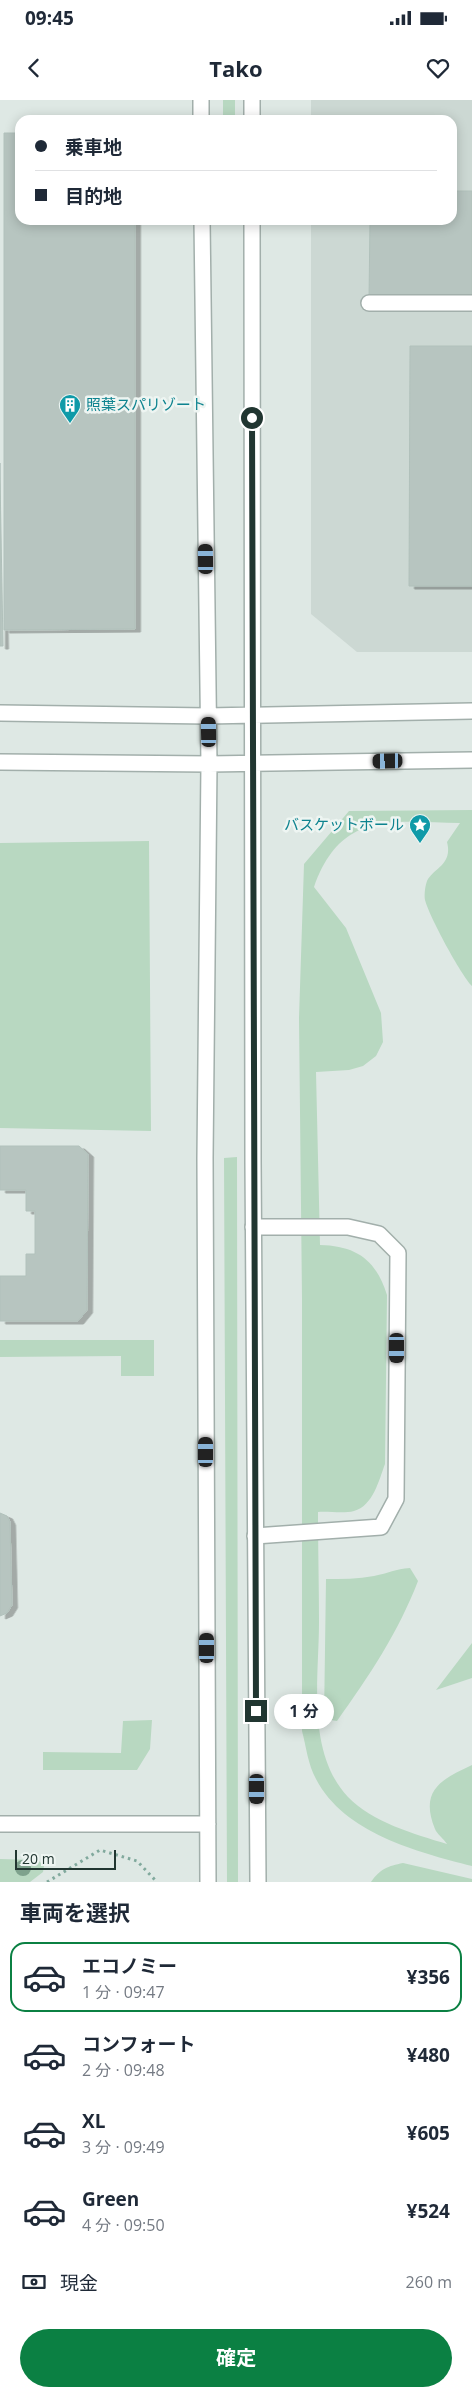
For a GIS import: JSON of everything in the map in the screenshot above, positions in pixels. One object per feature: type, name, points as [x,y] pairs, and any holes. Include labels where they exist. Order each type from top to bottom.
[{"type":"street","points":[[201,100],[201,115]]},
{"type":"street","points":[[252,100],[252,115]]},
{"type":"street","points":[[202,225],[209,764],[205,1148],[208,1882]]},
{"type":"street","points":[[252,225],[252,715],[258,1882]]},
{"type":"street","points":[[369,304],[472,303]]},
{"type":"street","points":[[0,714],[208,716],[472,711]]},
{"type":"street","points":[[0,762],[253,764],[472,760]]},
{"type":"street","points":[[254,1227],[348,1227],[379,1234],[398,1252],[396,1499],[381,1527],[256,1536]]},
{"type":"street","points":[[0,1824],[208,1824]]},
{"type":"path","points":[[47,1882],[100,1850],[137,1861],[157,1882]]},
{"type":"shaded area","points":[[311,100],[472,100],[472,652],[357,652],[311,614],[311,225],[457,225],[457,115],[311,115]]},
{"type":"green space","points":[[223,100],[235,100],[235,115],[223,115]]},
{"type":"green space","points":[[472,810],[472,986],[432,919],[425,898],[427,881],[445,861],[448,850],[447,842],[460,823],[391,823],[372,826],[354,833],[339,844],[325,862],[314,887],[346,928],[381,1013],[383,1042],[376,1056],[363,1066],[349,1070],[316,1072],[320,1245],[345,1248],[363,1257],[377,1273],[387,1295],[385,1464],[378,1485],[371,1498],[361,1508],[345,1512],[318,1512],[319,1622],[317,1690],[320,1737],[326,1759],[335,1779],[348,1797],[358,1806],[394,1826],[447,1844],[436,1831],[431,1816],[430,1805],[432,1795],[436,1788],[451,1775],[472,1765],[472,1866],[406,1847],[384,1838],[363,1827],[344,1813],[328,1798],[313,1774],[302,1731],[302,1299],[299,1018],[304,864],[349,811]]},
{"type":"green space","points":[[149,841],[151,1131],[0,1128],[0,843]]},
{"type":"green space","points":[[237,1157],[238,1882],[227,1882],[224,1158]]},
{"type":"green space","points":[[0,1340],[154,1340],[154,1376],[121,1376],[121,1356],[0,1357]]},
{"type":"green space","points":[[410,1568],[418,1581],[392,1636],[337,1721],[324,1719],[326,1579],[368,1577]]},
{"type":"green space","points":[[472,1643],[472,1678],[436,1690]]},
{"type":"green space","points":[[152,1720],[150,1749],[137,1770],[43,1770],[43,1752],[121,1753],[123,1721]]},
{"type":"green space","points":[[0,1859],[38,1860],[44,1866],[43,1872],[30,1882],[0,1882]]},
{"type":"green space","points":[[403,1863],[472,1879],[472,1882],[371,1882],[385,1869]]},
{"type":"building","name":"照葉スパリゾート","points":[[4,133],[15,133],[15,225],[135,225],[135,629],[4,630]]},
{"type":"building","points":[[457,191],[472,191],[472,299],[369,299],[370,225],[457,225]]},
{"type":"building","points":[[410,346],[472,346],[472,586],[409,586]]},
{"type":"building","points":[[0,476],[3,646],[0,646]]},
{"type":"building","points":[[0,1146],[79,1146],[88,1154],[87,1310],[78,1321],[0,1321],[0,1276],[26,1276],[26,1254],[35,1254],[35,1211],[26,1211],[26,1190],[0,1190]]},
{"type":"building","points":[[0,1513],[7,1516],[10,1522],[12,1605],[7,1613],[0,1616]]},
{"type":"place","name":"照葉スパリゾート","points":[[70,424]]},
{"type":"place","name":"バスケットボール","points":[[420,844]]},
{"type":"route","points":[[252,418],[256,1711]]}]
